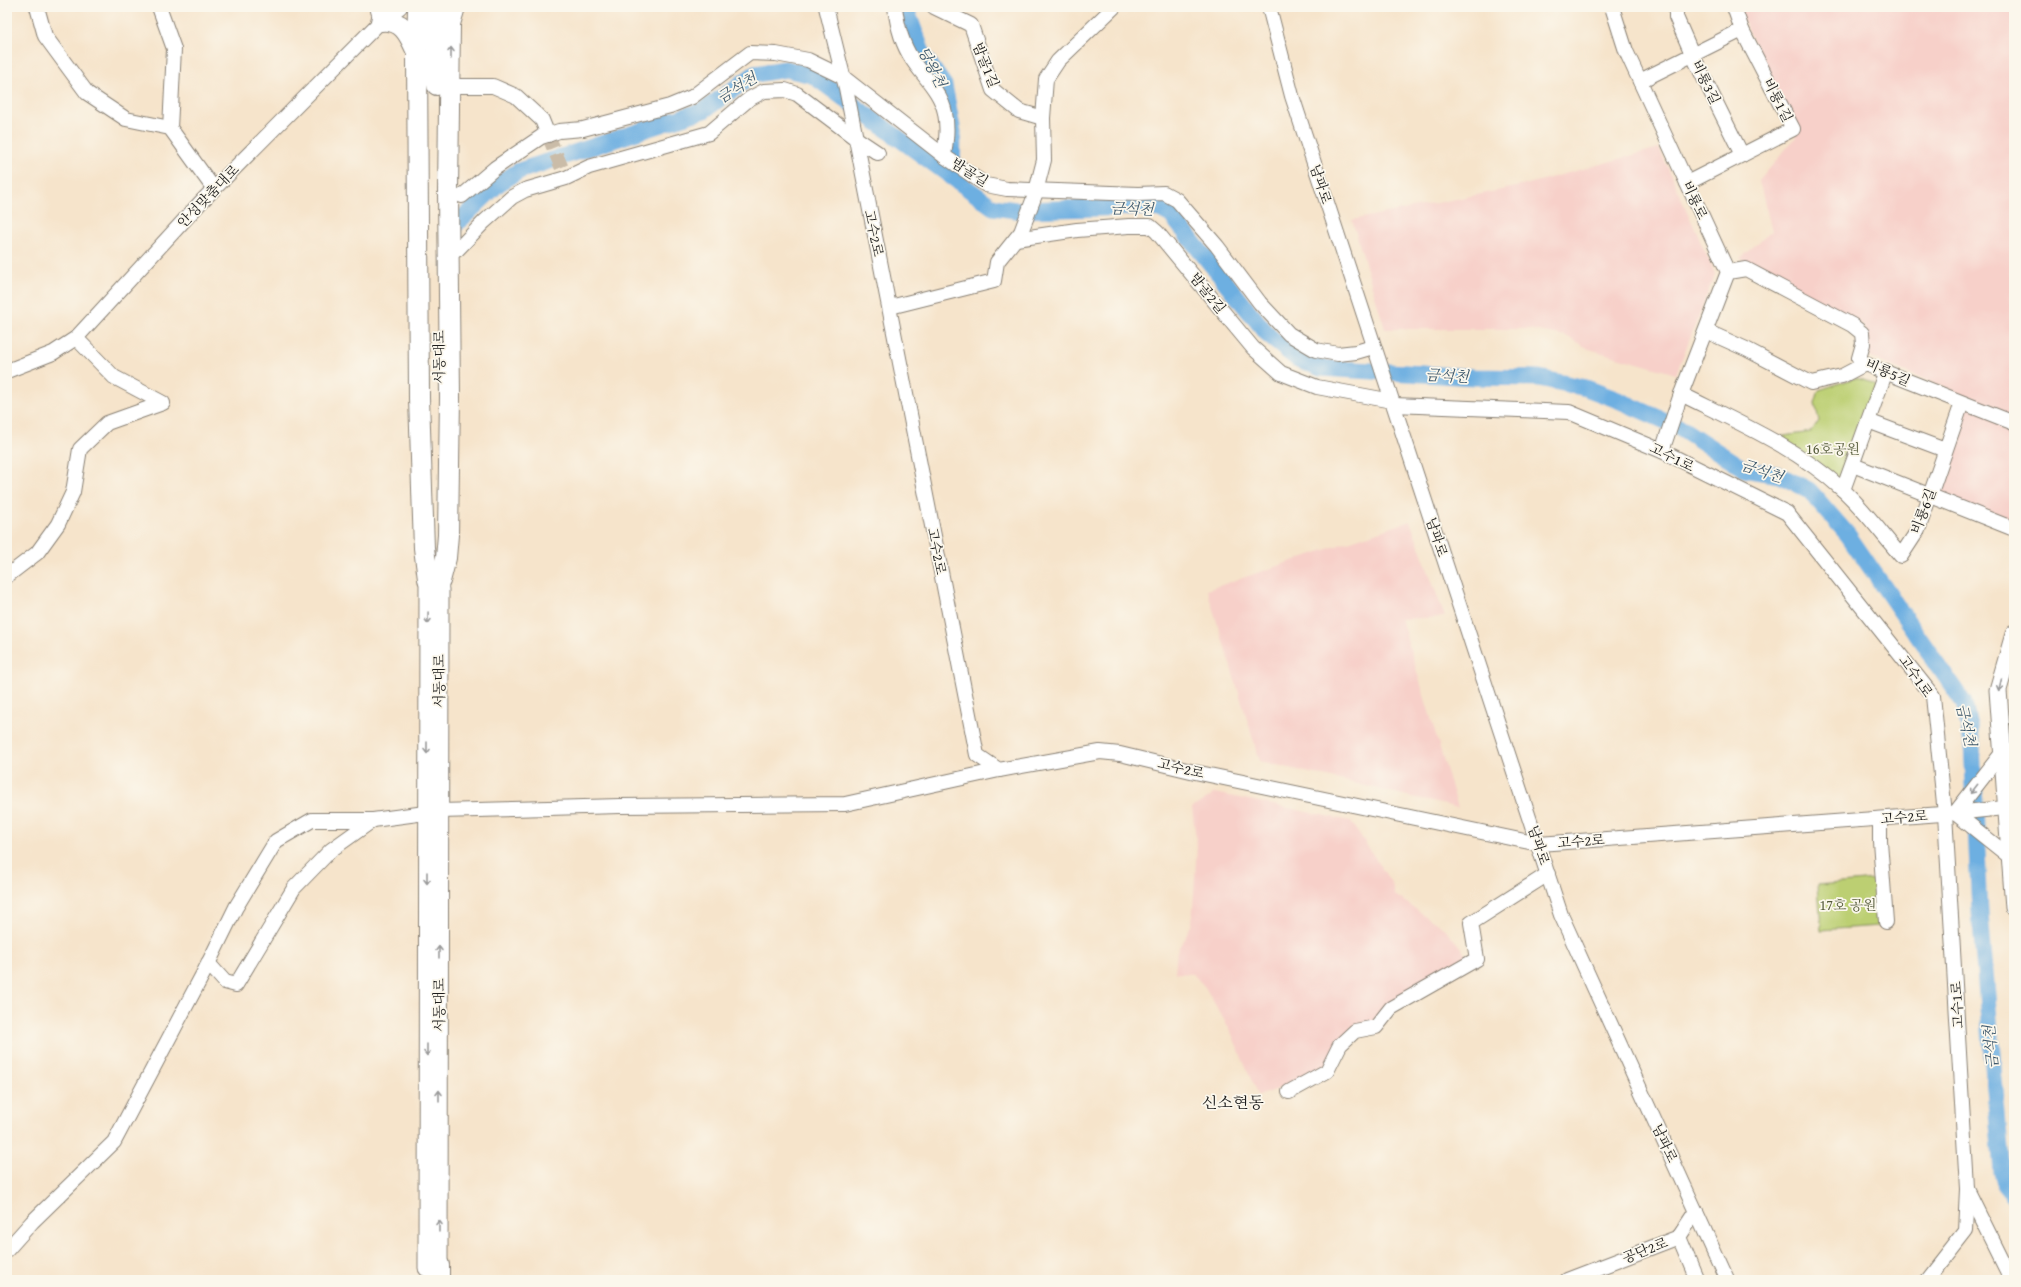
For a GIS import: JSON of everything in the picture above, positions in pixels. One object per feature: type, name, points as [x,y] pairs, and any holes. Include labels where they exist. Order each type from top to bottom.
[{"type":"highway","points":[[418,7],[419,398],[424,548],[434,580]]},
{"type":"highway","points":[[426,7],[438,83],[448,192],[450,397],[448,535],[446,558],[434,580]]},
{"type":"highway","points":[[436,7],[438,83]]},
{"type":"highway","points":[[383,12],[388,20],[404,27],[418,52]]},
{"type":"highway","points":[[438,83],[452,13]]},
{"type":"main road","name":"서동대로","points":[[433,1273],[434,580]]},
{"type":"main road","points":[[2014,634],[1998,690],[1997,759],[2005,808],[2004,852],[2014,908]]},
{"type":"street","points":[[37,7],[45,36],[88,93],[126,119],[170,128]]},
{"type":"street","points":[[160,7],[174,49],[170,128],[214,189]]},
{"type":"street","name":"안성맞춤대로","points":[[7,372],[53,353],[76,338],[214,189],[383,12],[400,7]]},
{"type":"street","name":"고수2로","points":[[826,7],[844,83],[890,307],[977,755],[999,770],[1100,752],[1120,754],[1195,772],[1539,844],[1950,814],[2005,808]]},
{"type":"street","name":"밤골1길","points":[[934,7],[970,25],[994,90],[1019,111],[1043,118]]},
{"type":"street","points":[[890,307],[994,281],[997,262],[1018,236],[1035,192],[1044,160],[1043,118],[1046,79],[1058,61],[1114,7]]},
{"type":"street","name":"남파로","points":[[1269,7],[1276,39],[1292,96],[1375,353],[1392,400],[1539,844],[1561,915],[1727,1280]]},
{"type":"street","name":"비룡로","points":[[1612,7],[1626,51],[1728,272]]},
{"type":"street","name":"비룡3길","points":[[1676,7],[1676,17],[1693,56],[1742,155]]},
{"type":"street","name":"비룡1길","points":[[1687,183],[1793,128],[1742,30],[1734,7]]},
{"type":"street","name":"밤골길","points":[[895,8],[904,44],[910,57],[938,94],[945,112],[948,130],[949,160],[986,185],[1007,189],[1035,192],[1138,194],[1164,193],[1177,200],[1217,246],[1260,303],[1290,334],[1316,350],[1338,354],[1356,352],[1375,353]]},
{"type":"street","points":[[1640,81],[1693,56],[1742,30]]},
{"type":"street","points":[[462,196],[496,168],[540,138],[559,132],[583,129],[670,106],[692,97],[750,53],[776,54],[808,60],[844,83],[949,160]]},
{"type":"street","points":[[438,83],[493,86],[516,96],[542,120],[548,135]]},
{"type":"street","points":[[457,250],[512,197],[525,190],[566,178],[589,167],[708,133],[749,99],[764,91],[785,90],[797,94],[853,132],[878,152]]},
{"type":"street","name":"밤골2길","points":[[1018,236],[1077,230],[1150,226],[1157,232],[1253,348],[1281,373],[1317,387],[1392,400]]},
{"type":"street","name":"비룡5길","points":[[1728,272],[1746,269],[1852,325],[1862,333],[1863,344],[1859,358],[1865,364],[1886,371],[2014,423]]},
{"type":"street","points":[[1662,451],[1681,394],[1728,272]]},
{"type":"street","points":[[1706,331],[1811,383],[1842,376],[1865,364]]},
{"type":"street","points":[[7,576],[37,553],[58,524],[73,492],[80,449],[107,423],[163,403],[114,377],[76,338]]},
{"type":"street","points":[[1843,490],[1886,371]]},
{"type":"street","name":"비룡6길","points":[[1681,394],[1783,445],[1843,490],[1901,556],[1918,530],[1962,403]]},
{"type":"street","name":"고수1로","points":[[1392,400],[1569,412],[1662,451],[1787,513],[1886,635],[1933,696],[1950,814],[1967,1189],[1965,1230],[1926,1280]]},
{"type":"street","points":[[1868,421],[1945,450]]},
{"type":"street","points":[[1853,465],[2014,529]]},
{"type":"street","points":[[1997,759],[1950,814],[2004,852]]},
{"type":"street","points":[[7,1250],[32,1222],[114,1142],[236,907],[276,841],[312,820],[373,820],[434,811],[620,806],[845,804],[999,770]]},
{"type":"street","points":[[1880,819],[1880,841],[1886,922]]},
{"type":"street","points":[[208,963],[225,982],[236,985],[294,888],[331,850],[373,820]]},
{"type":"street","points":[[1289,1092],[1327,1071],[1340,1045],[1355,1032],[1376,1027],[1391,1008],[1477,959],[1470,923],[1548,874]]},
{"type":"street","points":[[1967,1189],[2012,1280]]},
{"type":"street","points":[[1679,1237],[1696,1212]]},
{"type":"street","name":"공단2로","points":[[1567,1280],[1679,1237],[1697,1280]]},
{"type":"shaded area","points":[[1738,7],[2014,7],[2014,528],[1936,493],[1965,396],[1869,357],[1864,326],[1740,258],[1772,231],[1759,181],[1796,137]]},
{"type":"shaded area","points":[[1659,148],[1715,274],[1676,374],[1589,349],[1566,336],[1527,329],[1385,329],[1352,220],[1521,186]]},
{"type":"shaded area","points":[[1410,521],[1445,617],[1401,619],[1458,808],[1260,761],[1207,590]]},
{"type":"shaded area","points":[[1215,793],[1351,821],[1392,884],[1395,895],[1446,930],[1471,960],[1378,1021],[1351,1028],[1327,1071],[1258,1096],[1231,1032],[1205,987],[1193,974],[1175,973],[1177,951],[1192,924],[1197,846],[1192,808]]},
{"type":"green space","name":"16호공원","points":[[1855,378],[1873,383],[1878,387],[1858,466],[1836,484],[1777,437],[1811,432],[1819,421],[1815,403],[1819,390]]},
{"type":"green space","name":"17호 공원","points":[[1875,880],[1879,926],[1821,930],[1818,885]]},
{"type":"waterway","name":"당왕천","points":[[908,7],[908,14],[923,55],[944,85],[953,132],[952,177]]},
{"type":"waterway","name":"금석천","points":[[454,226],[498,184],[519,171],[704,110],[755,74],[786,69],[812,75],[993,207],[1016,210],[1139,207],[1160,209],[1171,215],[1269,336],[1296,358],[1321,368],[1474,377],[1539,378],[1586,388],[1618,400],[1681,428],[1744,469],[1779,475],[1809,490],[1848,535],[1964,703],[1972,743],[1980,913],[2002,1172],[2005,1184],[2014,1195]]},
{"type":"tunnel","points":[[548,135],[566,178]]},
{"type":"district","name":"신소현동","points":[[1233,1102]]}]
